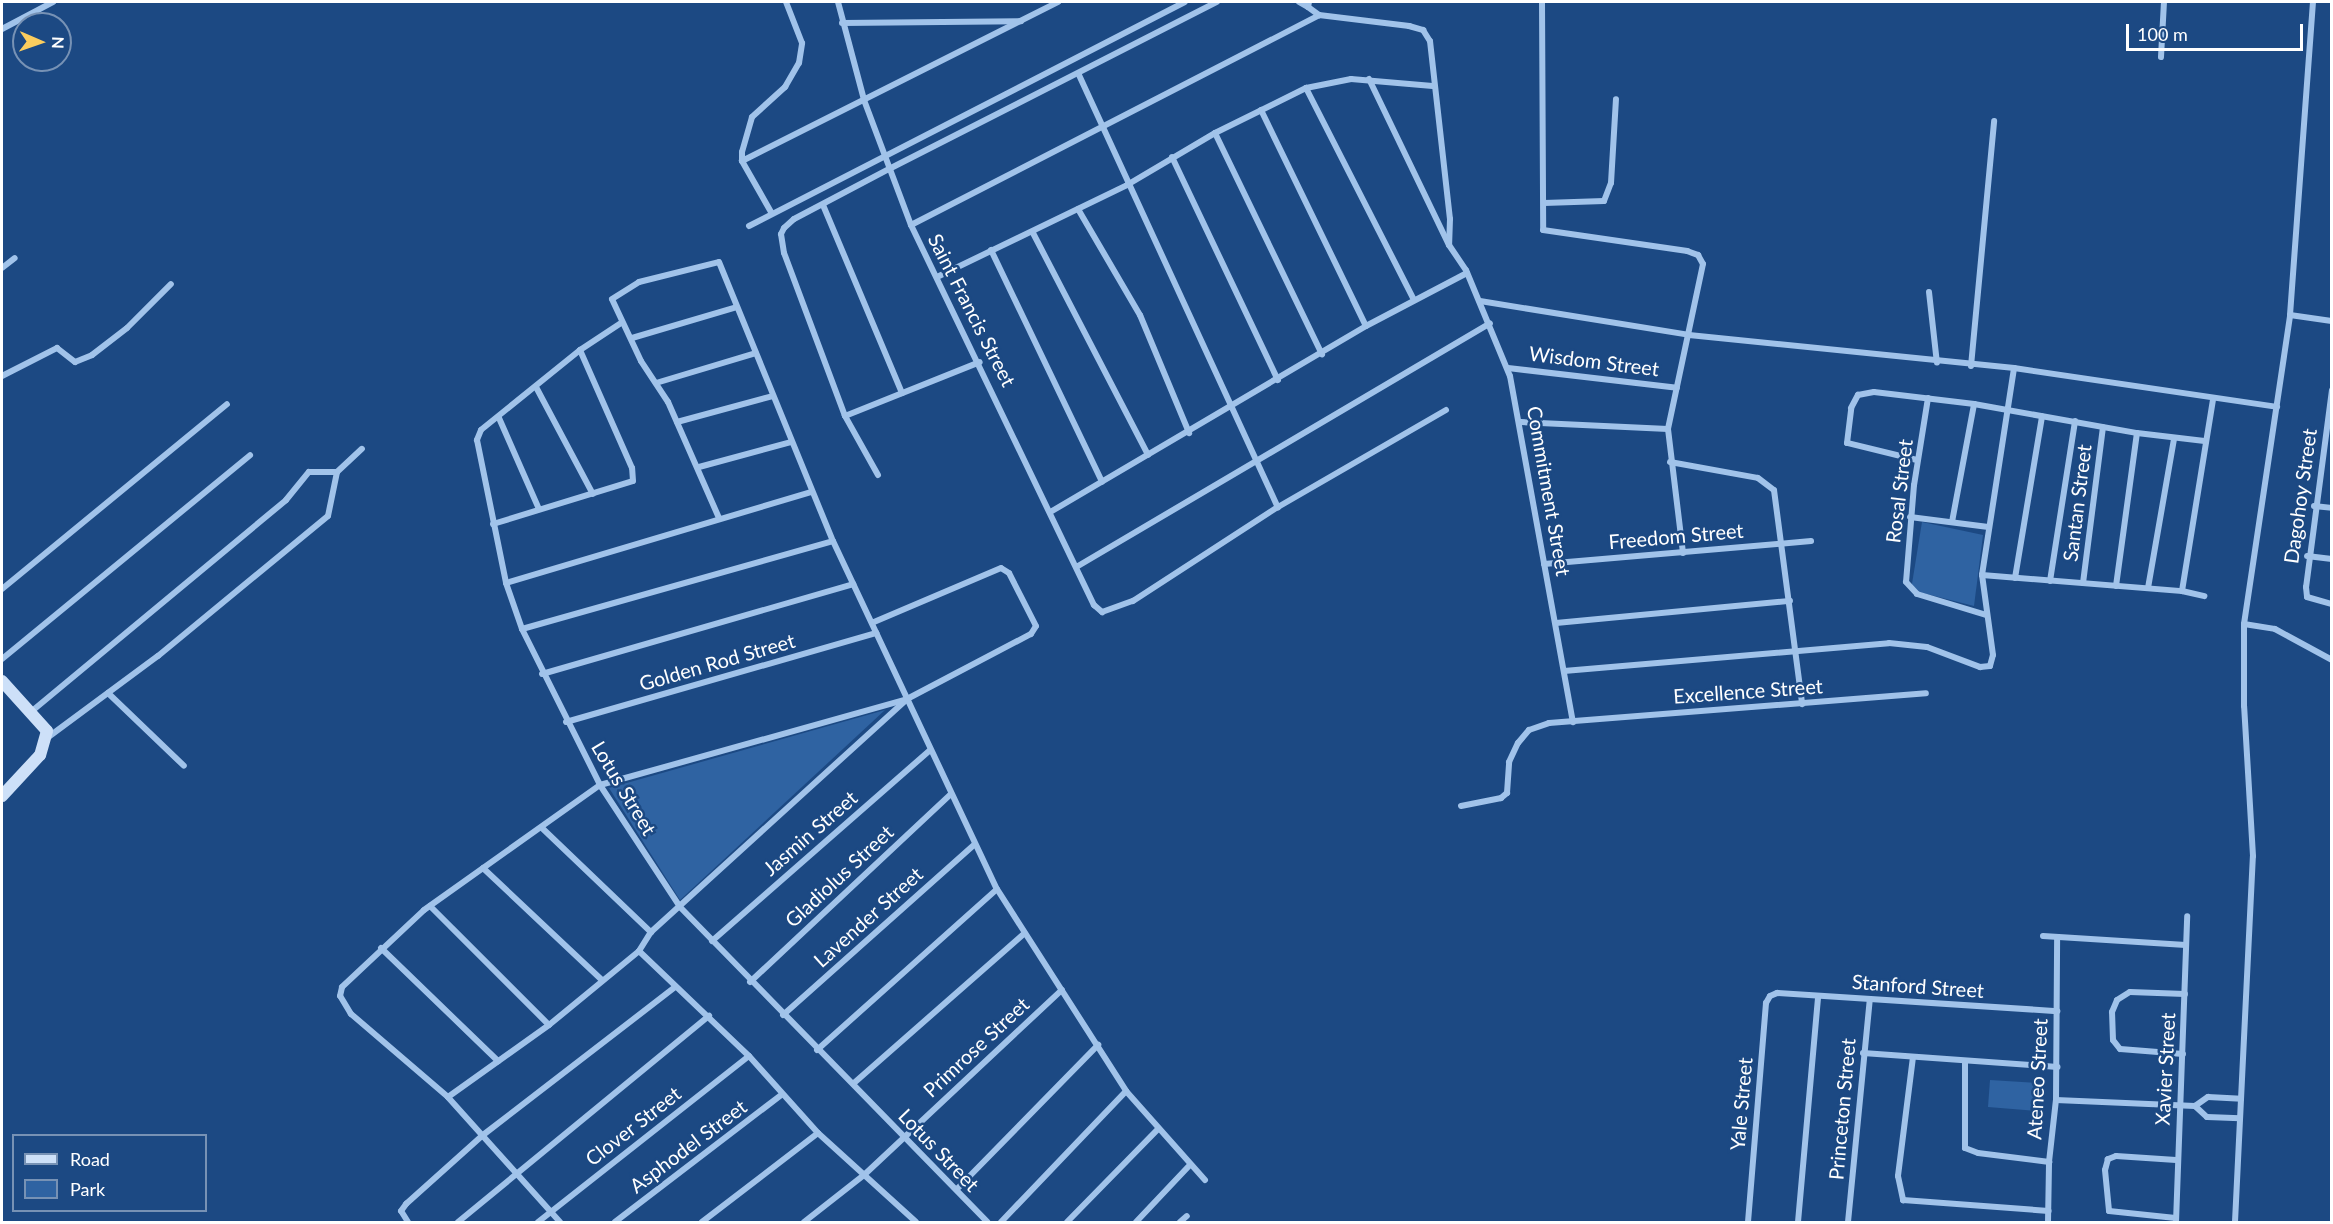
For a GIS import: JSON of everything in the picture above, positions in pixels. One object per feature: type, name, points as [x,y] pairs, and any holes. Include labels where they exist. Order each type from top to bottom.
[{"type":"street","points":[[2,29],[53,2]]},
{"type":"street","points":[[771,212],[742,161],[743,140],[752,117],[785,87],[799,63],[802,44],[786,2]]},
{"type":"street","name":"Saint Francis Street","points":[[838,2],[864,100],[911,225],[1052,511],[1094,605],[1102,612],[1111,612],[1278,507]]},
{"type":"street","points":[[742,161],[1058,2]]},
{"type":"street","points":[[1181,2],[1186,2]]},
{"type":"street","points":[[749,226],[771,212],[1186,2]]},
{"type":"street","points":[[878,475],[845,416],[781,244],[781,234],[789,223],[889,169],[1079,75],[1216,2]]},
{"type":"street","points":[[1299,2],[1309,4],[1319,15]]},
{"type":"street","points":[[1542,2],[1544,203],[1541,225],[1548,233],[1698,255],[1703,272],[1668,429],[1670,462],[1683,552]]},
{"type":"street","points":[[2161,57],[2164,2]]},
{"type":"street","points":[[2235,1222],[2253,856],[2244,706],[2244,624],[2290,315],[2313,2]]},
{"type":"street","points":[[911,225],[1319,15],[1423,30],[1430,41],[1433,86],[1450,219],[1449,245]]},
{"type":"street","points":[[842,23],[1024,21]]},
{"type":"street","points":[[1079,75],[1104,127],[1127,185],[1234,407],[1278,507],[1446,410]]},
{"type":"street","points":[[937,277],[991,250],[1033,233],[1127,185],[1215,133],[1306,88],[1340,79],[1369,79],[1433,86]]},
{"type":"street","name":"Commitment Street","points":[[1369,79],[1449,245],[1467,273],[1508,368],[1521,422],[1573,722]]},
{"type":"street","points":[[1306,88],[1414,300]]},
{"type":"street","points":[[1544,203],[1605,201],[1611,183],[1616,99]]},
{"type":"street","points":[[1261,110],[1366,326]]},
{"type":"street","points":[[1971,366],[1994,121]]},
{"type":"street","points":[[1215,133],[1322,354]]},
{"type":"street","points":[[1172,157],[1278,380]]},
{"type":"street","points":[[824,206],[902,393]]},
{"type":"street","points":[[1078,209],[1140,315],[1189,433]]},
{"type":"street","points":[[1033,233],[1148,455]]},
{"type":"street","points":[[991,250],[1102,482]]},
{"type":"street","points":[[2,268],[15,258]]},
{"type":"street","points":[[719,518],[699,467],[632,338],[621,323],[612,299],[617,292],[639,282],[719,262],[811,492],[853,584],[874,622],[974,845],[997,889],[1126,1091],[1190,1166],[1205,1180]]},
{"type":"street","points":[[1052,511],[1234,407],[1366,326],[1467,273]]},
{"type":"street","points":[[2,376],[57,348],[75,362],[92,355],[128,328],[171,284]]},
{"type":"street","points":[[1929,292],[1937,363]]},
{"type":"street","points":[[1480,301],[1689,335],[1937,363],[2014,368],[2213,400],[2277,407]]},
{"type":"street","points":[[632,338],[737,307]]},
{"type":"street","points":[[2290,315],[2331,321]]},
{"type":"street","name":"Lotus Street","points":[[621,323],[580,350],[499,418],[481,430],[477,440],[506,583],[522,629],[542,674],[600,785],[680,908],[817,1050],[854,1083],[903,1138],[957,1189],[987,1222]]},
{"type":"street","points":[[1078,566],[1490,323]]},
{"type":"street","points":[[493,524],[628,485],[634,475],[580,350]]},
{"type":"street","points":[[656,383],[756,353]]},
{"type":"street","points":[[845,416],[980,362]]},
{"type":"street","name":"Wisdom Street","points":[[1508,368],[1677,388]]},
{"type":"street","points":[[1564,671],[1796,650],[1903,643],[1986,667],[1990,666],[1993,655],[1982,575],[2014,368]]},
{"type":"street","points":[[536,387],[593,494]]},
{"type":"street","points":[[1917,460],[1853,448],[1846,443],[1851,408],[1858,395],[1874,392],[1974,404],[2007,412],[2075,421],[2137,434],[2205,441]]},
{"type":"street","name":"Dagohoy Street","points":[[2331,393],[2307,556],[2307,597],[2315,602],[2331,604]]},
{"type":"street","points":[[677,422],[773,396]]},
{"type":"street","name":"Rosal Street","points":[[1928,398],[1910,517],[1908,587],[1917,594],[1986,615]]},
{"type":"street","points":[[2182,591],[2213,400]]},
{"type":"street","points":[[2,589],[227,404]]},
{"type":"street","points":[[1952,522],[1974,404]]},
{"type":"street","points":[[2015,578],[2042,416]]},
{"type":"street","points":[[499,418],[539,509]]},
{"type":"street","points":[[2050,581],[2075,421]]},
{"type":"street","points":[[1521,422],[1668,429]]},
{"type":"street","name":"Santan Street","points":[[2083,583],[2103,427]]},
{"type":"street","points":[[2116,586],[2137,434]]},
{"type":"street","points":[[2148,588],[2174,439]]},
{"type":"street","points":[[699,467],[791,442]]},
{"type":"street","points":[[2,796],[34,762],[47,739],[108,693],[328,516],[337,472],[362,449]]},
{"type":"street","points":[[2323,449],[2331,450]]},
{"type":"street","points":[[2,659],[250,455]]},
{"type":"street","points":[[1670,462],[1770,484],[1776,498],[1802,704]]},
{"type":"street","points":[[32,711],[272,512],[309,472],[337,472]]},
{"type":"street","points":[[506,583],[811,492]]},
{"type":"street","points":[[2314,506],[2331,508]]},
{"type":"street","points":[[1910,517],[1988,527]]},
{"type":"street","points":[[522,629],[833,541]]},
{"type":"street","name":"Freedom Street","points":[[1544,564],[1811,541]]},
{"type":"street","points":[[2307,556],[2331,559]]},
{"type":"street","points":[[560,1222],[448,1097],[343,1005],[342,987],[381,948],[430,906],[600,785],[907,699],[1031,634],[1035,621],[1009,573],[1001,568],[874,622]]},
{"type":"street","points":[[1982,575],[2182,591],[2204,596]]},
{"type":"street","points":[[542,674],[853,584]]},
{"type":"street","points":[[1556,622],[1790,601]]},
{"type":"street","points":[[2244,624],[2275,629],[2331,660]]},
{"type":"street","name":"Golden Rod Street","points":[[566,722],[877,633]]},
{"type":"street","points":[[2,681],[45,726],[47,739]]},
{"type":"street","points":[[108,693],[184,766]]},
{"type":"street","name":"Excellence Street","points":[[1461,806],[1501,798],[1507,793],[1509,762],[1529,730],[1549,723],[1926,693]]},
{"type":"street","points":[[448,1097],[549,1024],[639,951],[651,932],[907,699]]},
{"type":"street","name":"Jasmin Street","points":[[712,941],[930,750]]},
{"type":"street","name":"Gladiolus Street","points":[[750,982],[951,794]]},
{"type":"street","points":[[542,828],[651,932]]},
{"type":"street","name":"Lavender Street","points":[[783,1015],[974,845]]},
{"type":"street","points":[[483,868],[602,980]]},
{"type":"street","points":[[817,1050],[997,889]]},
{"type":"street","points":[[430,906],[549,1024]]},
{"type":"street","name":"Xavier Street","points":[[2176,1220],[2176,1160],[2182,1106],[2187,916]]},
{"type":"street","points":[[854,1083],[1025,933]]},
{"type":"street","points":[[2043,936],[2186,945]]},
{"type":"street","name":"Ateneo Street","points":[[2048,1222],[2049,1162],[2056,1100],[2057,937]]},
{"type":"street","points":[[381,948],[498,1061]]},
{"type":"street","points":[[639,951],[674,988],[709,1016],[749,1056],[781,1095],[818,1133],[916,1222]]},
{"type":"street","points":[[408,1222],[401,1211],[406,1204],[483,1135],[674,988]]},
{"type":"street","name":"Primrose Street","points":[[804,1222],[864,1175],[1062,990]]},
{"type":"street","name":"Stanford Street","points":[[1777,993],[2057,1011]]},
{"type":"street","name":"Yale Street","points":[[1748,1222],[1766,1003],[1777,993]]},
{"type":"street","points":[[2183,1054],[2120,1049],[2111,1031],[2113,1006],[2122,994],[2185,994]]},
{"type":"street","points":[[1798,1222],[1818,996]]},
{"type":"street","name":"Princeton Street","points":[[1848,1222],[1870,999]]},
{"type":"street","points":[[458,1222],[709,1016]]},
{"type":"street","points":[[957,1189],[1098,1045]]},
{"type":"street","points":[[1863,1053],[2057,1067]]},
{"type":"street","name":"Clover Street","points":[[538,1222],[749,1056]]},
{"type":"street","points":[[1913,1057],[1898,1176],[1903,1200],[2049,1211]]},
{"type":"street","points":[[1965,1061],[1965,1148],[1978,1153],[2049,1162]]},
{"type":"street","points":[[1001,1222],[1126,1091]]},
{"type":"street","name":"Asphodel Street","points":[[615,1222],[781,1095]]},
{"type":"street","points":[[2056,1100],[2196,1106],[2208,1098],[2241,1099]]},
{"type":"street","points":[[2196,1106],[2207,1117],[2240,1118]]},
{"type":"street","points":[[1067,1222],[1158,1129]]},
{"type":"street","points":[[702,1222],[818,1133]]},
{"type":"street","points":[[2176,1160],[2116,1156],[2108,1159],[2105,1170],[2109,1211],[2176,1220]]},
{"type":"street","points":[[1136,1222],[1190,1166]]},
{"type":"street","points":[[1180,1222],[1187,1216]]},
{"type":"green space","points":[[1922,522],[1983,535],[1974,606],[1911,590]]},
{"type":"green space","points":[[885,710],[680,900],[609,788]]},
{"type":"green space","points":[[1990,1080],[2040,1083],[2038,1111],[1988,1107]]}]
